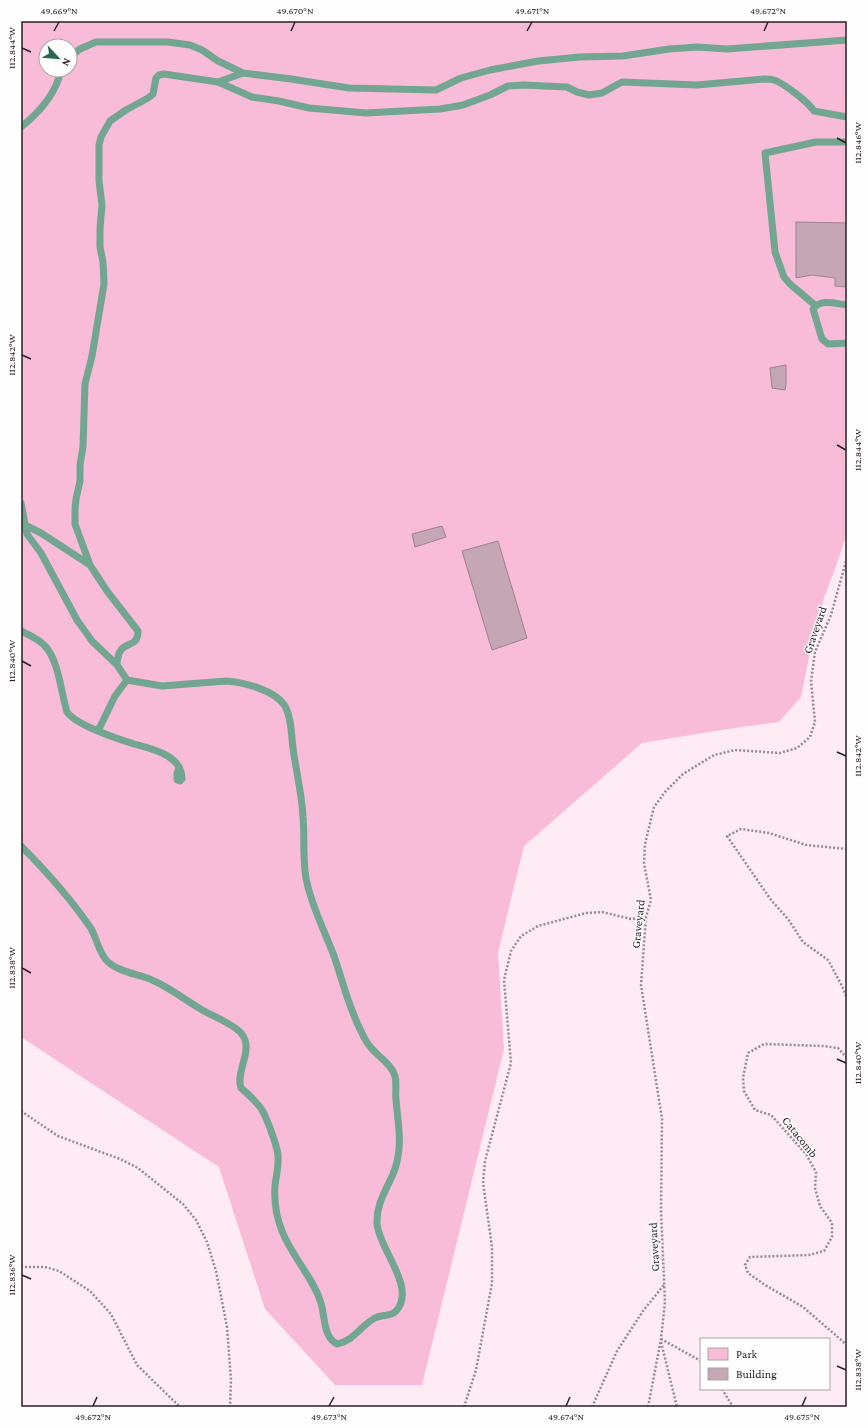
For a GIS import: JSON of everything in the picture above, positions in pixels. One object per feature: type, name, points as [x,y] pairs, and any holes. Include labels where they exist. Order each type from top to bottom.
[{"type":"lane","points":[[78,50],[96,42],[168,42],[190,45],[243,73],[349,88],[436,90],[461,78],[490,70],[538,61],[580,57],[623,56],[668,49],[727,49],[847,40]]},
{"type":"lane","points":[[218,82],[243,73]]},
{"type":"lane","points":[[117,665],[120,650],[123,646],[133,643],[138,637],[138,630],[131,619],[107,591],[90,565],[75,524],[76,498],[80,481],[80,465],[83,448],[85,384],[92,356],[104,284],[104,262],[100,247],[102,205],[98,160],[101,137],[110,121],[153,94],[156,78],[164,74],[218,82],[252,97],[279,101],[308,108],[366,113],[440,109],[463,105],[490,95],[508,86],[523,85],[567,87],[577,92],[589,95],[602,93],[622,82],[697,85],[765,79],[781,83],[810,104],[814,111],[847,117]]},
{"type":"lane","points":[[21,127],[36,115],[54,89],[59,78]]},
{"type":"lane","points":[[816,306],[784,277],[775,252],[765,153],[816,142],[847,142]]},
{"type":"lane","points":[[847,305],[824,302],[813,309],[822,340],[828,344],[847,343]]},
{"type":"lane","points":[[21,503],[27,534],[41,553],[77,620],[92,641],[117,665],[126,680],[162,686],[226,681],[236,682],[264,690],[281,701],[289,716],[302,798],[305,872],[312,900],[334,956],[355,1021],[367,1043],[390,1067],[395,1076],[400,1126],[399,1152],[394,1170],[379,1202],[378,1224],[379,1234],[383,1245],[399,1275],[401,1282],[402,1300],[397,1310],[391,1315],[376,1317],[368,1322],[354,1336],[343,1342],[337,1344],[330,1338],[327,1334],[321,1303],[313,1285],[291,1251],[282,1231],[277,1214],[275,1200],[278,1155],[274,1138],[262,1110],[239,1084],[244,1059],[244,1038],[235,1028],[202,1010],[179,994],[153,980],[116,967],[109,963],[103,957],[91,929],[71,902],[21,846]]},
{"type":"lane","points":[[25,524],[90,565]]},
{"type":"lane","points":[[21,631],[41,642],[50,653],[56,667],[67,712],[70,716],[98,731],[133,744],[134,750],[138,750],[143,746],[158,751],[172,759],[179,766]]},
{"type":"lane","points":[[98,731],[115,696],[126,680]]},
{"type":"path","name":"Graveyard","points":[[648,1407],[661,1339],[665,1302],[661,1211],[662,1119],[641,985],[646,917],[650,900],[644,863],[645,844],[654,807],[664,792],[684,774],[714,755],[735,750],[780,752],[797,748],[810,737],[815,722],[812,682],[815,652],[831,615],[847,558]]},
{"type":"path","points":[[847,849],[806,845],[768,833],[741,829],[727,836],[771,900],[788,919],[803,942],[828,960],[842,984],[847,998]]},
{"type":"path","points":[[464,1407],[476,1370],[492,1283],[492,1247],[483,1183],[485,1161],[511,1063],[504,980],[511,951],[521,936],[538,926],[586,913],[602,912],[630,919],[646,917]]},
{"type":"path","name":"Catacomb","points":[[847,1058],[838,1048],[764,1044],[748,1053],[743,1078],[744,1092],[755,1110],[771,1115],[806,1154],[816,1172],[815,1188],[820,1206],[832,1223],[832,1237],[824,1251],[809,1255],[750,1257],[744,1265],[748,1273],[765,1285],[803,1307],[847,1345]]},
{"type":"path","points":[[21,1111],[58,1136],[120,1159],[138,1168],[183,1204],[196,1220],[207,1242],[216,1271],[224,1313],[231,1380],[230,1407]]},
{"type":"path","points":[[21,1267],[45,1267],[59,1271],[90,1291],[111,1314],[137,1365],[180,1407]]},
{"type":"path","points":[[592,1407],[616,1351],[643,1311],[664,1285]]},
{"type":"path","points":[[661,1339],[700,1360]]},
{"type":"path","points":[[661,1339],[677,1407]]},
{"type":"path","points":[[723,1390],[733,1407]]},
{"type":"green space","points":[[21,21],[847,21],[847,533],[815,627],[801,697],[779,722],[642,743],[524,846],[498,953],[504,1049],[422,1385],[335,1385],[265,1309],[219,1167],[21,1037]]},
{"type":"building","points":[[796,222],[847,223],[847,287],[835,286],[835,278],[812,275],[796,278]]},
{"type":"building","points":[[786,365],[785,390],[772,388],[770,368]]},
{"type":"building","points":[[442,526],[446,537],[415,547],[412,534]]},
{"type":"building","points":[[498,541],[527,638],[492,650],[462,551]]}]
